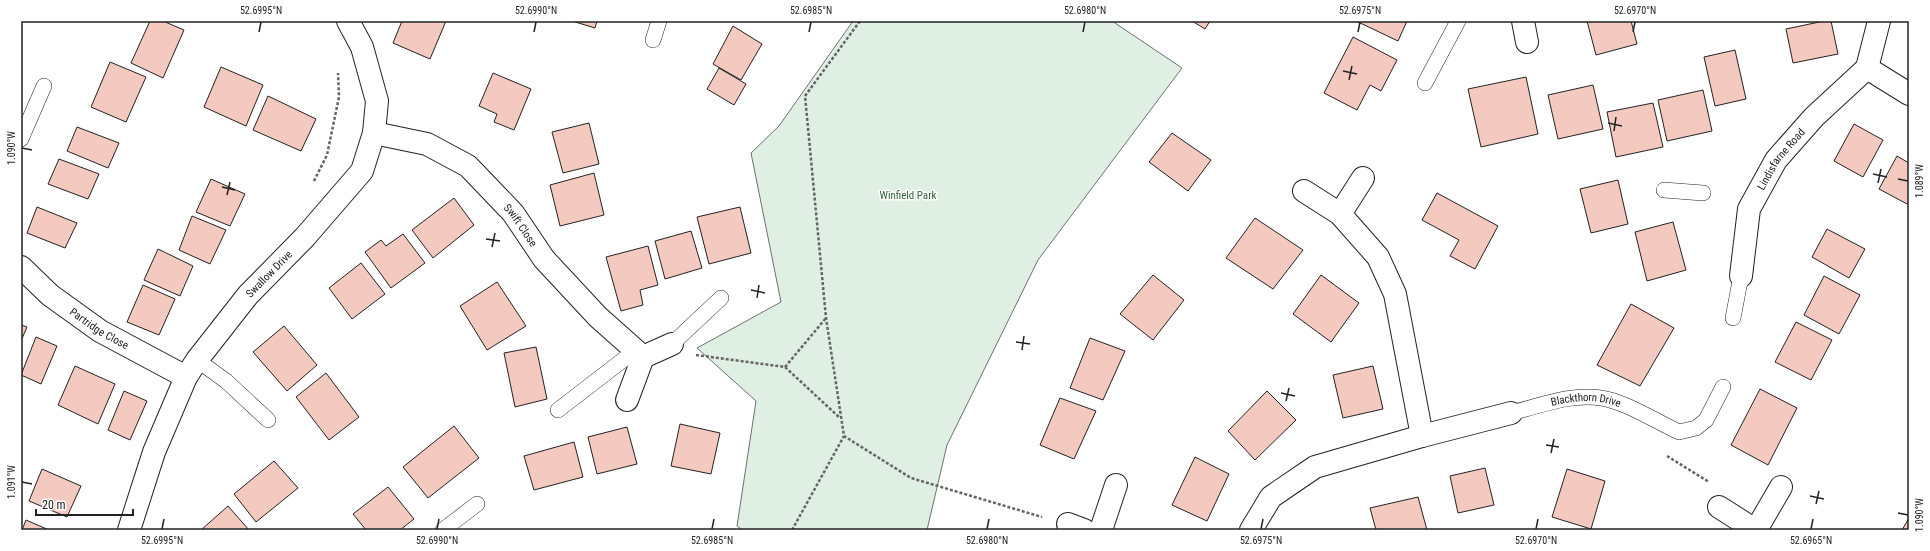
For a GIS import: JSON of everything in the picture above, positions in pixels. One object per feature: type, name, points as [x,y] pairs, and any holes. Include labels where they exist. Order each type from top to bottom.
[{"type":"street","name":"Swallow Drive","points":[[129,530],[154,452],[192,369],[248,295],[305,237],[362,171],[374,133],[377,101],[362,47],[348,21]]},
{"type":"street","points":[[1523,21],[1527,42]]},
{"type":"street","points":[[1879,21],[1867,68],[1909,94]]},
{"type":"street","name":"Lindisfarne Road","points":[[1740,276],[1749,209],[1776,160],[1814,117],[1867,68]]},
{"type":"street","name":"Swift Close","points":[[374,133],[427,144],[468,166],[513,213],[544,259],[598,317],[639,353]]},
{"type":"street","points":[[1340,214],[1363,178]]},
{"type":"street","points":[[1304,191],[1340,214],[1378,256],[1395,294],[1422,436]]},
{"type":"street","name":"Partridge Close","points":[[21,266],[50,295],[100,331],[192,369]]},
{"type":"street","points":[[627,400],[639,353],[672,344]]},
{"type":"street","name":"Blackthorn Drive","points":[[1252,530],[1270,497],[1315,467],[1422,436],[1511,413]]},
{"type":"street","points":[[1101,530],[1116,485]]},
{"type":"street","points":[[1719,507],[1756,530],[1781,487]]},
{"type":"lane","points":[[653,40],[659,21]]},
{"type":"lane","points":[[1424,83],[1458,21]]},
{"type":"lane","points":[[21,139],[44,86]]},
{"type":"lane","points":[[1664,190],[1703,194]]},
{"type":"lane","points":[[1733,318],[1740,276]]},
{"type":"lane","points":[[672,344],[721,298]]},
{"type":"lane","points":[[558,410],[639,353]]},
{"type":"lane","points":[[192,369],[226,380],[268,420]]},
{"type":"lane","name":"Blackthorn Drive","points":[[1511,413],[1578,397],[1601,398],[1631,408],[1679,432],[1696,428],[1706,420],[1723,387]]},
{"type":"lane","points":[[443,530],[477,504]]},
{"type":"path","points":[[792,530],[844,436],[826,318],[805,96],[860,21]]},
{"type":"path","points":[[313,183],[327,155],[339,97],[338,68]]},
{"type":"path","points":[[785,366],[826,318]]},
{"type":"path","points":[[672,344],[696,355],[785,366],[841,418]]},
{"type":"path","points":[[844,436],[911,478],[1076,527]]},
{"type":"path","points":[[1662,452],[1709,482],[1719,507]]},
{"type":"green space","name":"Winfield Park","points":[[853,21],[1112,21],[1182,68],[1038,260],[947,445],[927,530],[743,530],[737,526],[756,401],[697,348],[781,302],[751,153],[779,126]]},
{"type":"building","points":[[150,21],[163,21],[184,30],[163,78],[131,63]]},
{"type":"building","points":[[402,21],[446,21],[430,59],[393,43]]},
{"type":"building","points":[[572,21],[597,21],[595,28]]},
{"type":"building","points":[[1192,21],[1210,21],[1205,29]]},
{"type":"building","points":[[1356,21],[1407,21],[1398,41]]},
{"type":"building","points":[[1587,21],[1631,21],[1637,44],[1596,55]]},
{"type":"building","points":[[1824,21],[1831,21],[1838,54],[1793,63],[1786,29]]},
{"type":"building","points":[[733,26],[762,44],[741,80],[713,64]]},
{"type":"building","points":[[1353,37],[1397,60],[1381,91],[1370,85],[1357,110],[1324,93]]},
{"type":"building","points":[[1735,50],[1746,99],[1715,106],[1704,57]]},
{"type":"building","points":[[110,62],[146,77],[126,122],[91,107]]},
{"type":"building","points":[[221,67],[263,85],[246,126],[204,107]]},
{"type":"building","points":[[719,68],[746,84],[734,105],[707,89]]},
{"type":"building","points":[[493,73],[531,89],[514,130],[494,122],[497,114],[479,106]]},
{"type":"building","points":[[1526,77],[1538,134],[1481,147],[1468,89]]},
{"type":"building","points":[[1593,85],[1603,129],[1558,139],[1548,95]]},
{"type":"building","points":[[1703,90],[1712,131],[1667,141],[1658,100]]},
{"type":"building","points":[[268,96],[316,119],[301,151],[253,130]]},
{"type":"building","points":[[1653,103],[1663,147],[1616,157],[1607,112]]},
{"type":"building","points":[[589,123],[599,164],[563,173],[552,132]]},
{"type":"building","points":[[1854,124],[1883,140],[1863,177],[1834,161]]},
{"type":"building","points":[[77,127],[119,143],[108,168],[67,151]]},
{"type":"building","points":[[1172,133],[1211,160],[1188,191],[1149,162]]},
{"type":"building","points":[[1897,156],[1909,163],[1909,205],[1879,189]]},
{"type":"building","points":[[59,159],[99,174],[88,199],[48,184]]},
{"type":"building","points":[[594,173],[604,215],[560,226],[550,185]]},
{"type":"building","points":[[211,179],[245,194],[230,226],[196,212]]},
{"type":"building","points":[[1618,180],[1628,224],[1591,233],[1580,189]]},
{"type":"building","points":[[1437,193],[1498,226],[1475,269],[1450,256],[1459,240],[1422,220]]},
{"type":"building","points":[[454,198],[474,225],[433,258],[412,230]]},
{"type":"building","points":[[37,207],[77,223],[65,248],[27,233]]},
{"type":"building","points":[[740,207],[751,253],[709,264],[697,217]]},
{"type":"building","points":[[192,216],[226,230],[210,264],[179,250]]},
{"type":"building","points":[[1255,218],[1303,250],[1273,289],[1226,258]]},
{"type":"building","points":[[1673,222],[1686,270],[1647,281],[1635,232]]},
{"type":"building","points":[[1827,229],[1865,249],[1849,278],[1812,257]]},
{"type":"building","points":[[691,231],[702,268],[665,279],[655,241]]},
{"type":"building","points":[[403,234],[425,263],[391,288],[365,252],[381,240],[386,246]]},
{"type":"building","points":[[648,246],[658,285],[640,290],[643,305],[621,311],[606,257]]},
{"type":"building","points":[[158,249],[193,266],[180,296],[144,280]]},
{"type":"building","points":[[361,263],[385,294],[352,319],[329,288]]},
{"type":"building","points":[[1153,275],[1184,300],[1153,340],[1120,314]]},
{"type":"building","points":[[1321,275],[1359,303],[1331,342],[1293,314]]},
{"type":"building","points":[[1824,276],[1860,295],[1839,334],[1804,315]]},
{"type":"building","points":[[497,282],[526,326],[487,350],[460,306]]},
{"type":"building","points":[[143,285],[175,299],[159,335],[127,322]]},
{"type":"building","points":[[1631,304],[1674,328],[1640,386],[1597,365]]},
{"type":"building","points":[[1796,322],[1832,340],[1811,380],[1775,362]]},
{"type":"building","points":[[21,325],[27,327],[21,341]]},
{"type":"building","points":[[284,326],[317,365],[287,391],[253,352]]},
{"type":"building","points":[[36,337],[57,346],[41,384],[21,375]]},
{"type":"building","points":[[1090,338],[1125,351],[1103,400],[1070,388]]},
{"type":"building","points":[[536,347],[547,399],[515,407],[504,353]]},
{"type":"building","points":[[75,366],[115,384],[98,424],[58,405]]},
{"type":"building","points":[[1373,366],[1383,409],[1343,418],[1333,375]]},
{"type":"building","points":[[326,373],[359,417],[329,440],[296,397]]},
{"type":"building","points":[[1760,389],[1797,408],[1768,465],[1731,445]]},
{"type":"building","points":[[124,391],[147,401],[130,440],[108,430]]},
{"type":"building","points":[[1267,391],[1296,420],[1255,460],[1228,431]]},
{"type":"building","points":[[1060,398],[1096,411],[1074,459],[1040,445]]},
{"type":"building","points":[[680,424],[720,433],[711,474],[671,466]]},
{"type":"building","points":[[454,426],[479,458],[428,498],[403,467]]},
{"type":"building","points":[[627,427],[637,464],[597,474],[588,437]]},
{"type":"building","points":[[574,442],[583,477],[534,490],[524,456]]},
{"type":"building","points":[[1195,457],[1229,474],[1207,521],[1172,505]]},
{"type":"building","points":[[274,461],[298,488],[256,522],[234,494]]},
{"type":"building","points":[[1485,468],[1494,505],[1458,513],[1450,476]]},
{"type":"building","points":[[42,469],[81,486],[67,517],[29,501]]},
{"type":"building","points":[[1567,469],[1605,481],[1591,529],[1552,517]]},
{"type":"building","points":[[388,487],[414,519],[400,530],[366,530],[353,514]]},
{"type":"building","points":[[1418,497],[1427,530],[1376,530],[1370,508]]},
{"type":"building","points":[[228,506],[249,530],[201,530]]},
{"type":"building","points":[[1909,518],[1909,530],[1902,530]]},
{"type":"building","points":[[26,520],[49,530],[22,530]]}]
